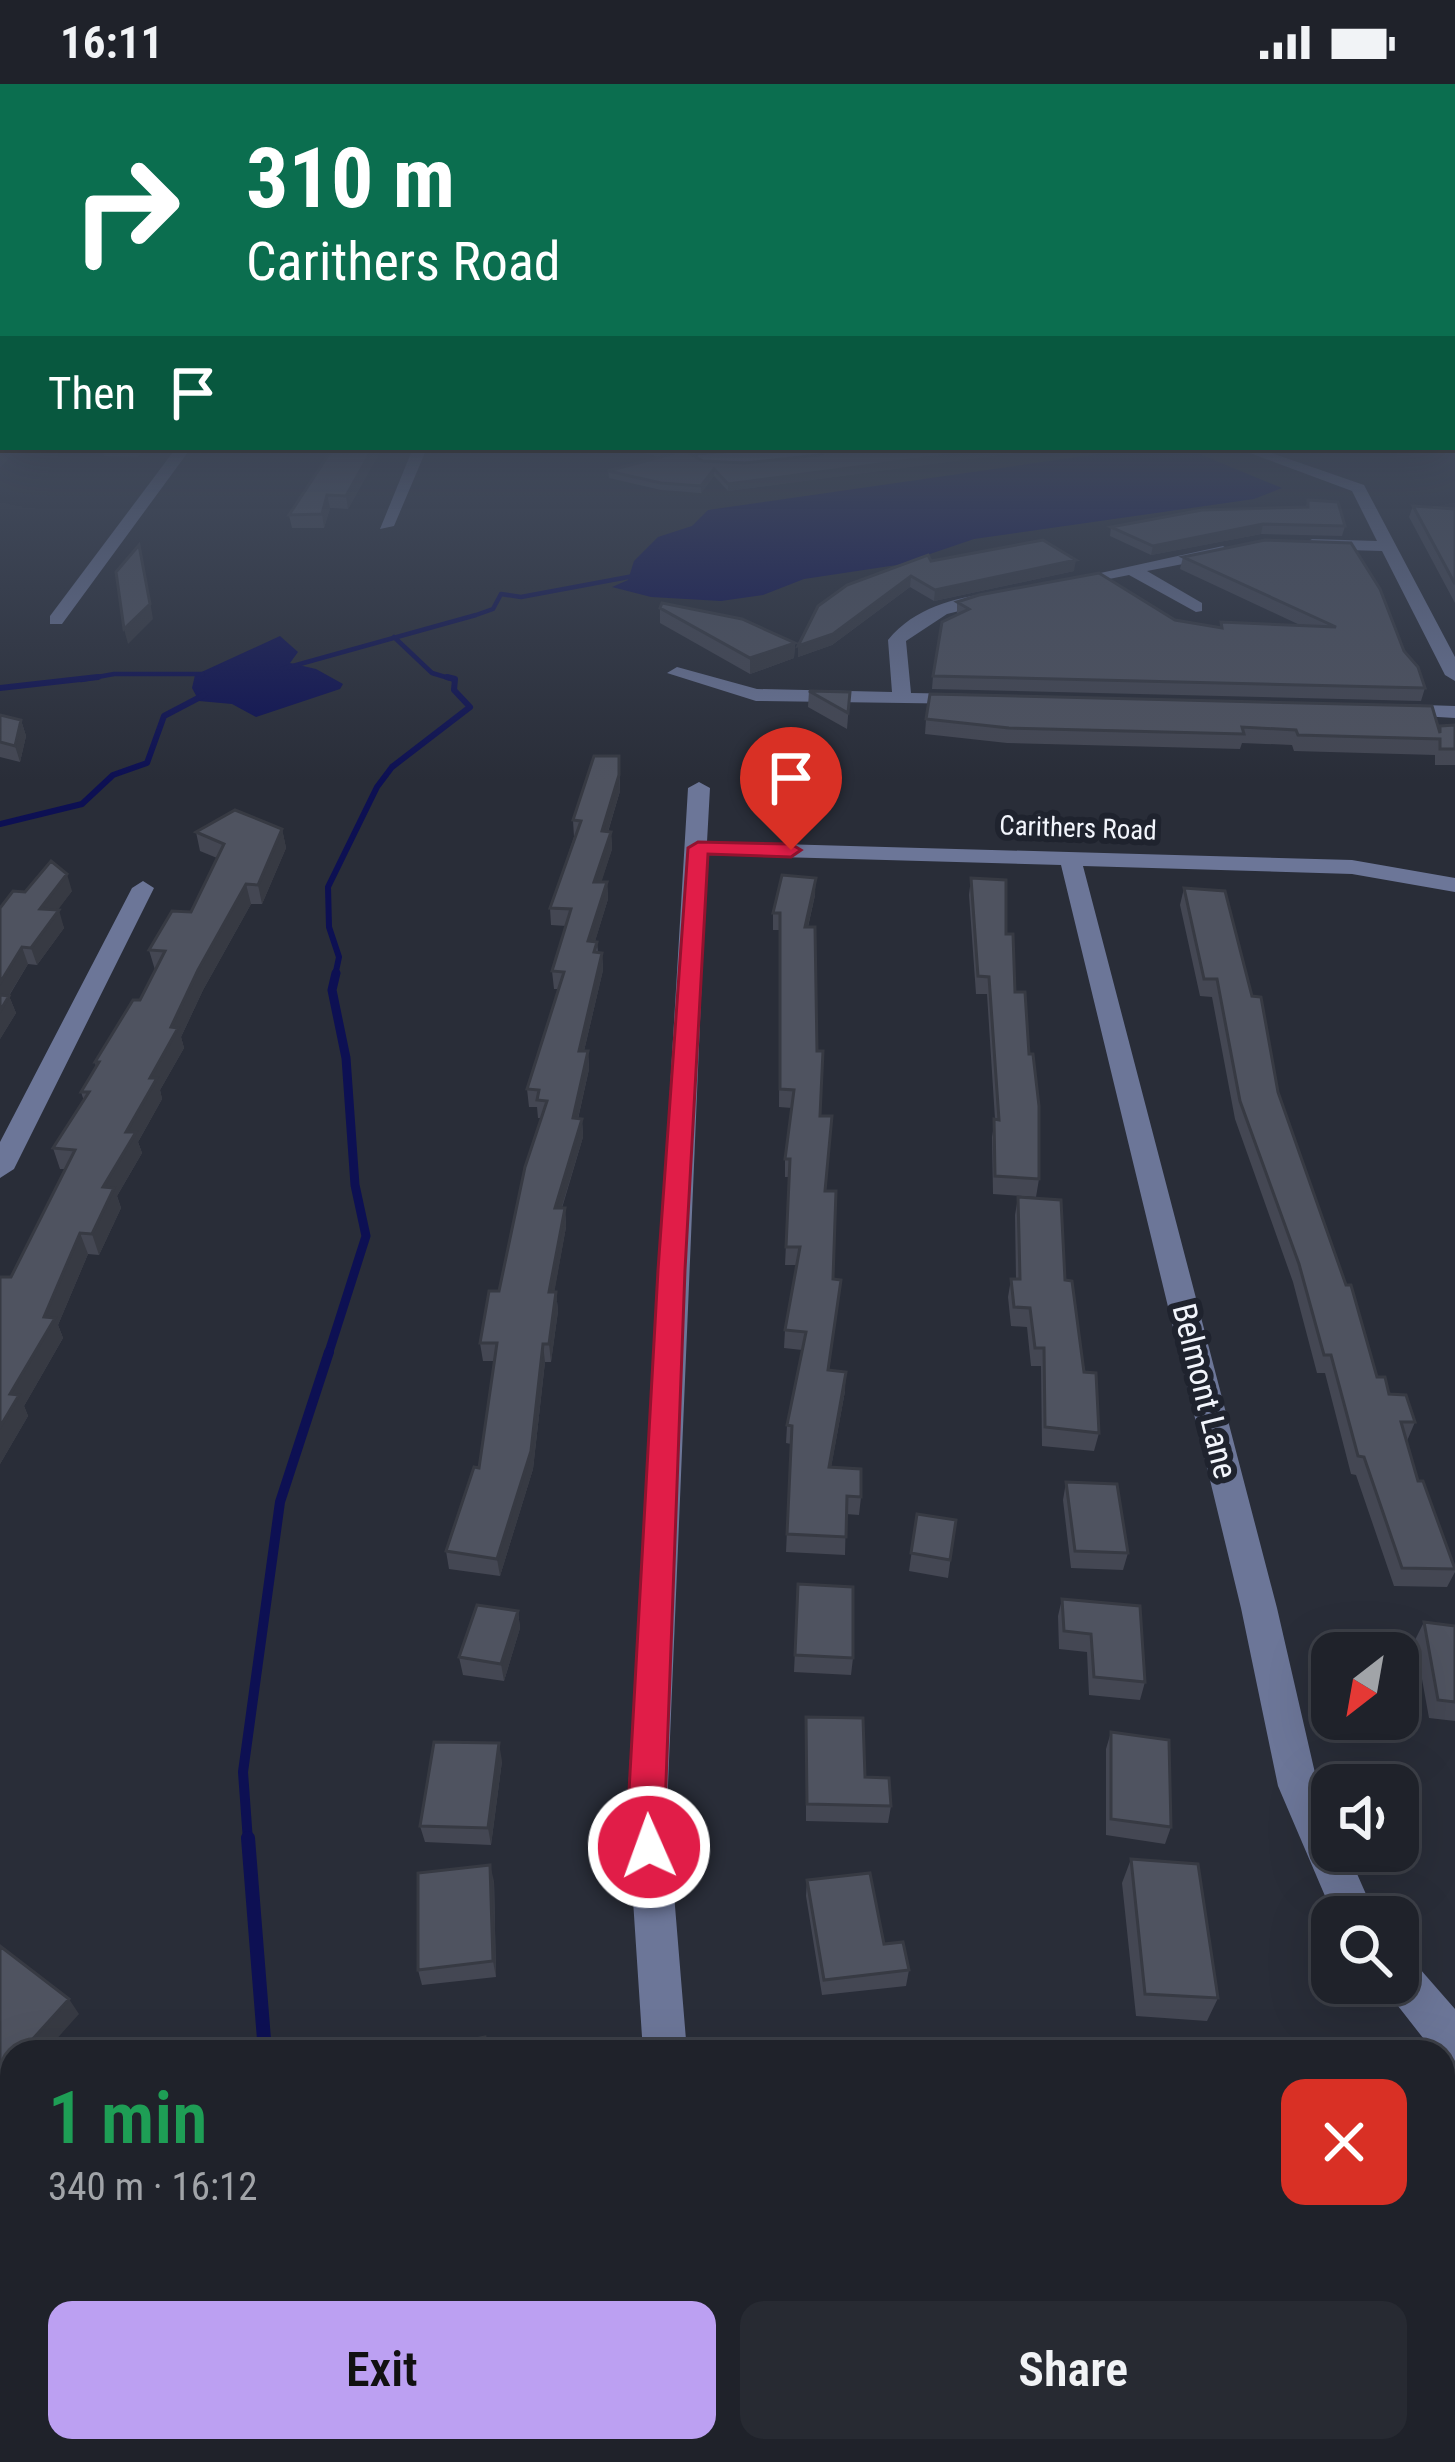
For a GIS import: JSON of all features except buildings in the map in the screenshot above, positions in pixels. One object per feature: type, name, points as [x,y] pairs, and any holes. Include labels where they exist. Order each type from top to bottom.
[{"type":"street","points":[[56,620],[101,559]]},
{"type":"street","points":[[1042,587],[1183,559]]},
{"type":"street","points":[[1395,559],[1455,675]]},
{"type":"street","points":[[1130,569],[1196,607]]},
{"type":"street","points":[[902,698],[897,640],[912,622],[952,605],[1019,591]]},
{"type":"street","points":[[677,673],[756,695],[994,700]]},
{"type":"street","points":[[1363,710],[1455,712]]},
{"type":"street","points":[[664,2040],[646,1809],[699,788]]},
{"type":"street","name":"Carithers Road","points":[[698,848],[1352,867],[1455,885]]},
{"type":"street","name":"Belmont Lane","points":[[1070,858],[1259,1608],[1298,1786],[1346,1896]]},
{"type":"street","points":[[0,1169],[143,888]]},
{"type":"street","points":[[1419,2001],[1452,2040]]},
{"type":"shaded area","points":[[930,560],[804,579],[763,595],[721,601],[651,597],[612,587],[628,580],[634,561]]},
{"type":"shaded area","points":[[280,636],[298,652],[290,663],[316,669],[343,684],[340,689],[256,717],[232,704],[199,701],[192,688],[195,675]]},
{"type":"waterway","points":[[395,638],[493,609],[501,594],[521,597],[639,575]]},
{"type":"waterway","points":[[282,669],[395,638]]},
{"type":"waterway","points":[[395,638],[432,673],[455,680]]},
{"type":"waterway","points":[[97,677],[203,674]]},
{"type":"waterway","points":[[0,688],[97,677]]},
{"type":"waterway","points":[[81,680],[97,677]]},
{"type":"waterway","points":[[447,677],[455,680]]},
{"type":"waterway","points":[[335,976],[339,957],[329,927],[328,887],[377,787],[392,767],[470,707],[454,690],[455,680]]},
{"type":"waterway","points":[[0,824],[82,804],[113,775],[147,763],[164,716],[204,695]]},
{"type":"waterway","points":[[328,1355],[366,1236],[355,1185],[346,1058],[332,990],[336,973]]},
{"type":"waterway","points":[[248,1841],[243,1772],[280,1502],[329,1352]]},
{"type":"waterway","points":[[248,1838],[264,2040]]},
{"type":"route","points":[[649,1847],[646,1809],[672,1270],[698,848],[791,850]]}]
